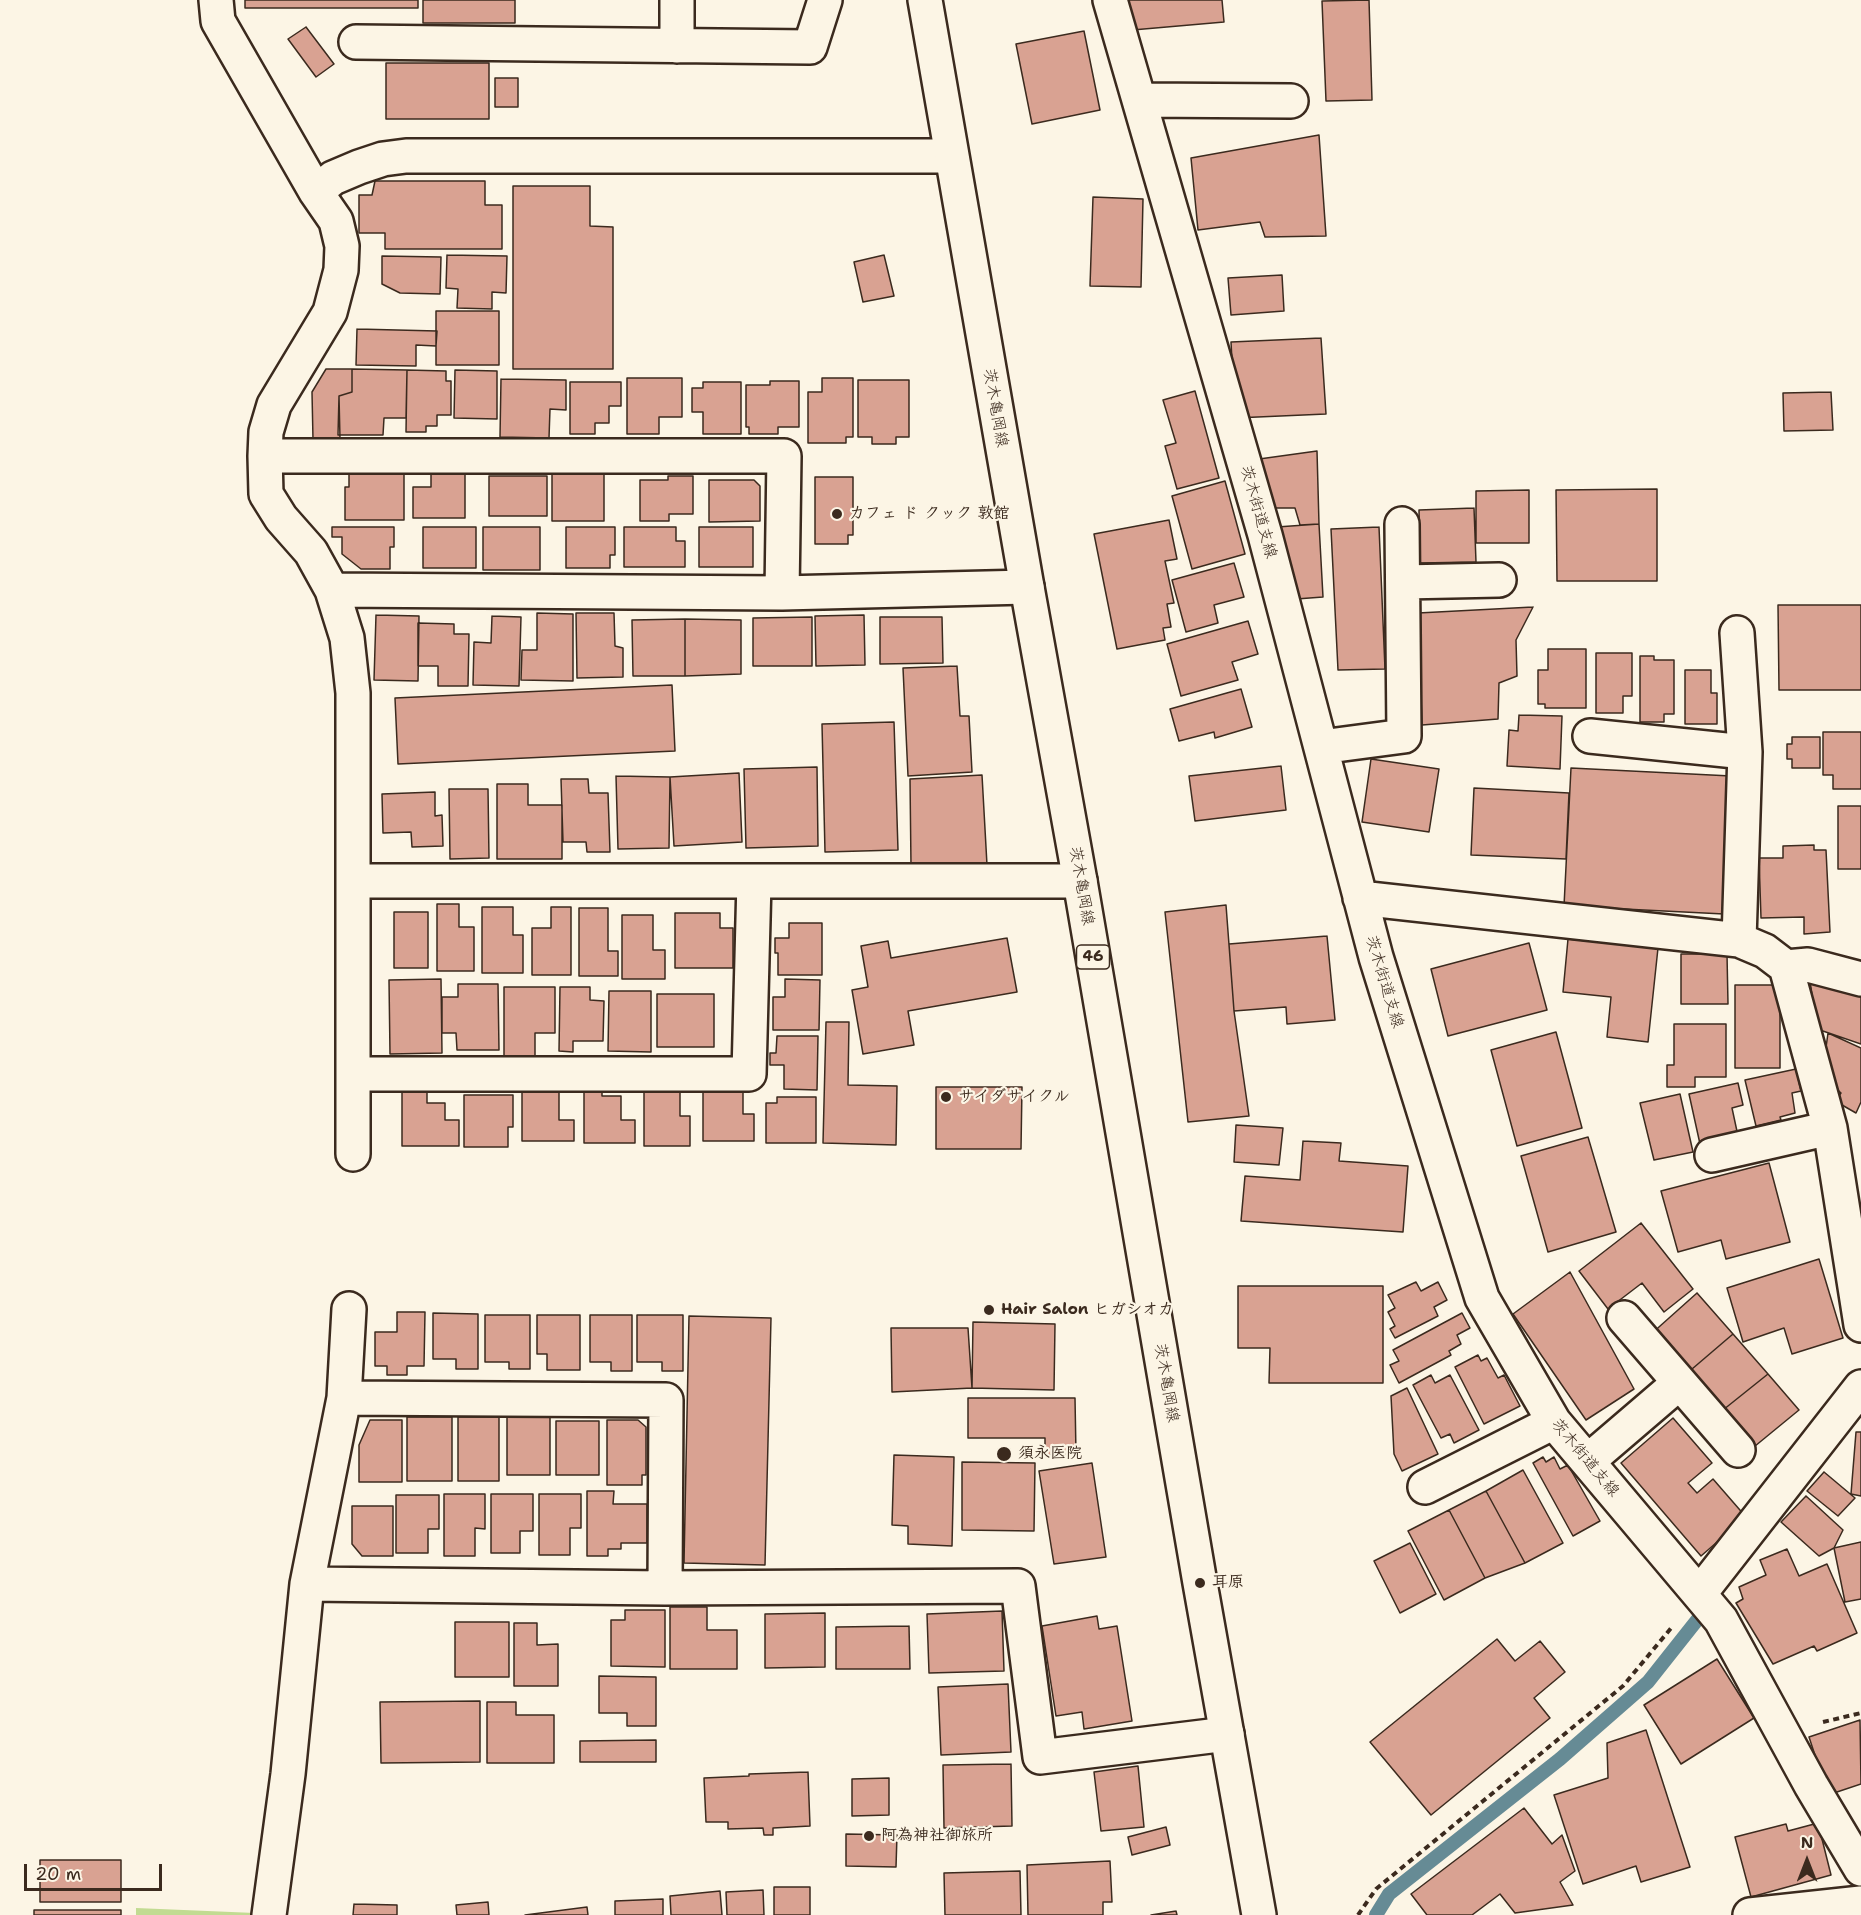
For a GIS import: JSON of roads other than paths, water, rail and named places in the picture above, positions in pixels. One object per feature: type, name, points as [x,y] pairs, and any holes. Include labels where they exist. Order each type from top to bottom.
[{"type":"street","points":[[216,0],[218,21],[316,192],[336,221],[342,246],[339,281],[330,312],[274,405],[266,432],[265,456],[266,494],[281,518],[311,552],[332,590],[347,638],[353,693],[353,1154]]},
{"type":"street","points":[[677,0],[677,46]]},
{"type":"street","points":[[356,42],[810,48],[825,0]]},
{"type":"street","name":"茨木亀岡線","points":[[925,0],[1259,1915]]},
{"type":"street","name":"茨木街道支線","points":[[1110,0],[1265,535],[1379,968],[1482,1298],[1554,1422],[1721,1620],[1810,1785],[1861,1869]]},
{"type":"street","points":[[1139,100],[1291,101]]},
{"type":"street","points":[[316,192],[333,178],[359,166],[383,159],[406,156],[951,156]]},
{"type":"street","points":[[265,456],[784,456],[782,593]]},
{"type":"street","points":[[1320,747],[1404,736],[1402,524]]},
{"type":"street","points":[[1403,582],[1499,580]]},
{"type":"street","points":[[332,590],[782,593],[1027,587]]},
{"type":"street","points":[[1737,633],[1745,752],[1739,940]]},
{"type":"street","points":[[1590,736],[1745,752]]},
{"type":"street","points":[[353,881],[1080,881]]},
{"type":"street","points":[[353,1074],[749,1074],[754,881]]},
{"type":"street","points":[[1360,898],[1739,940],[1765,951],[1786,967],[1830,1128],[1856,1261],[1861,1325]]},
{"type":"street","points":[[1786,967],[1808,965],[1861,979]]},
{"type":"street","points":[[1712,1155],[1830,1128]]},
{"type":"street","points":[[269,1915],[288,1774],[307,1584],[344,1398],[349,1308]]},
{"type":"street","points":[[1624,1318],[1738,1450]]},
{"type":"street","points":[[1588,1461],[1679,1383]]},
{"type":"street","points":[[1700,1593],[1861,1387]]},
{"type":"street","points":[[344,1398],[666,1400],[665,1588]]},
{"type":"street","points":[[1425,1487],[1554,1422]]},
{"type":"street","points":[[307,1584],[665,1588],[1018,1586],[1040,1757],[1227,1734]]},
{"type":"street","points":[[1750,1915],[1861,1902]]},
{"type":"waterway","points":[[1376,1915],[1389,1894],[1560,1759],[1648,1682],[1709,1605]]},
{"type":"place","name":"カフェ ド クック 敦館","points":[[837,514]]},
{"type":"place","name":"サイダサイクル","points":[[946,1097]]},
{"type":"place","name":"Hair Salon ヒガシオカ","points":[[989,1310]]},
{"type":"place","name":"須永医院","points":[[1004,1454]]},
{"type":"place","name":"耳原","points":[[1200,1583]]},
{"type":"place","name":"阿為神社御旅所","points":[[869,1836]]}]
